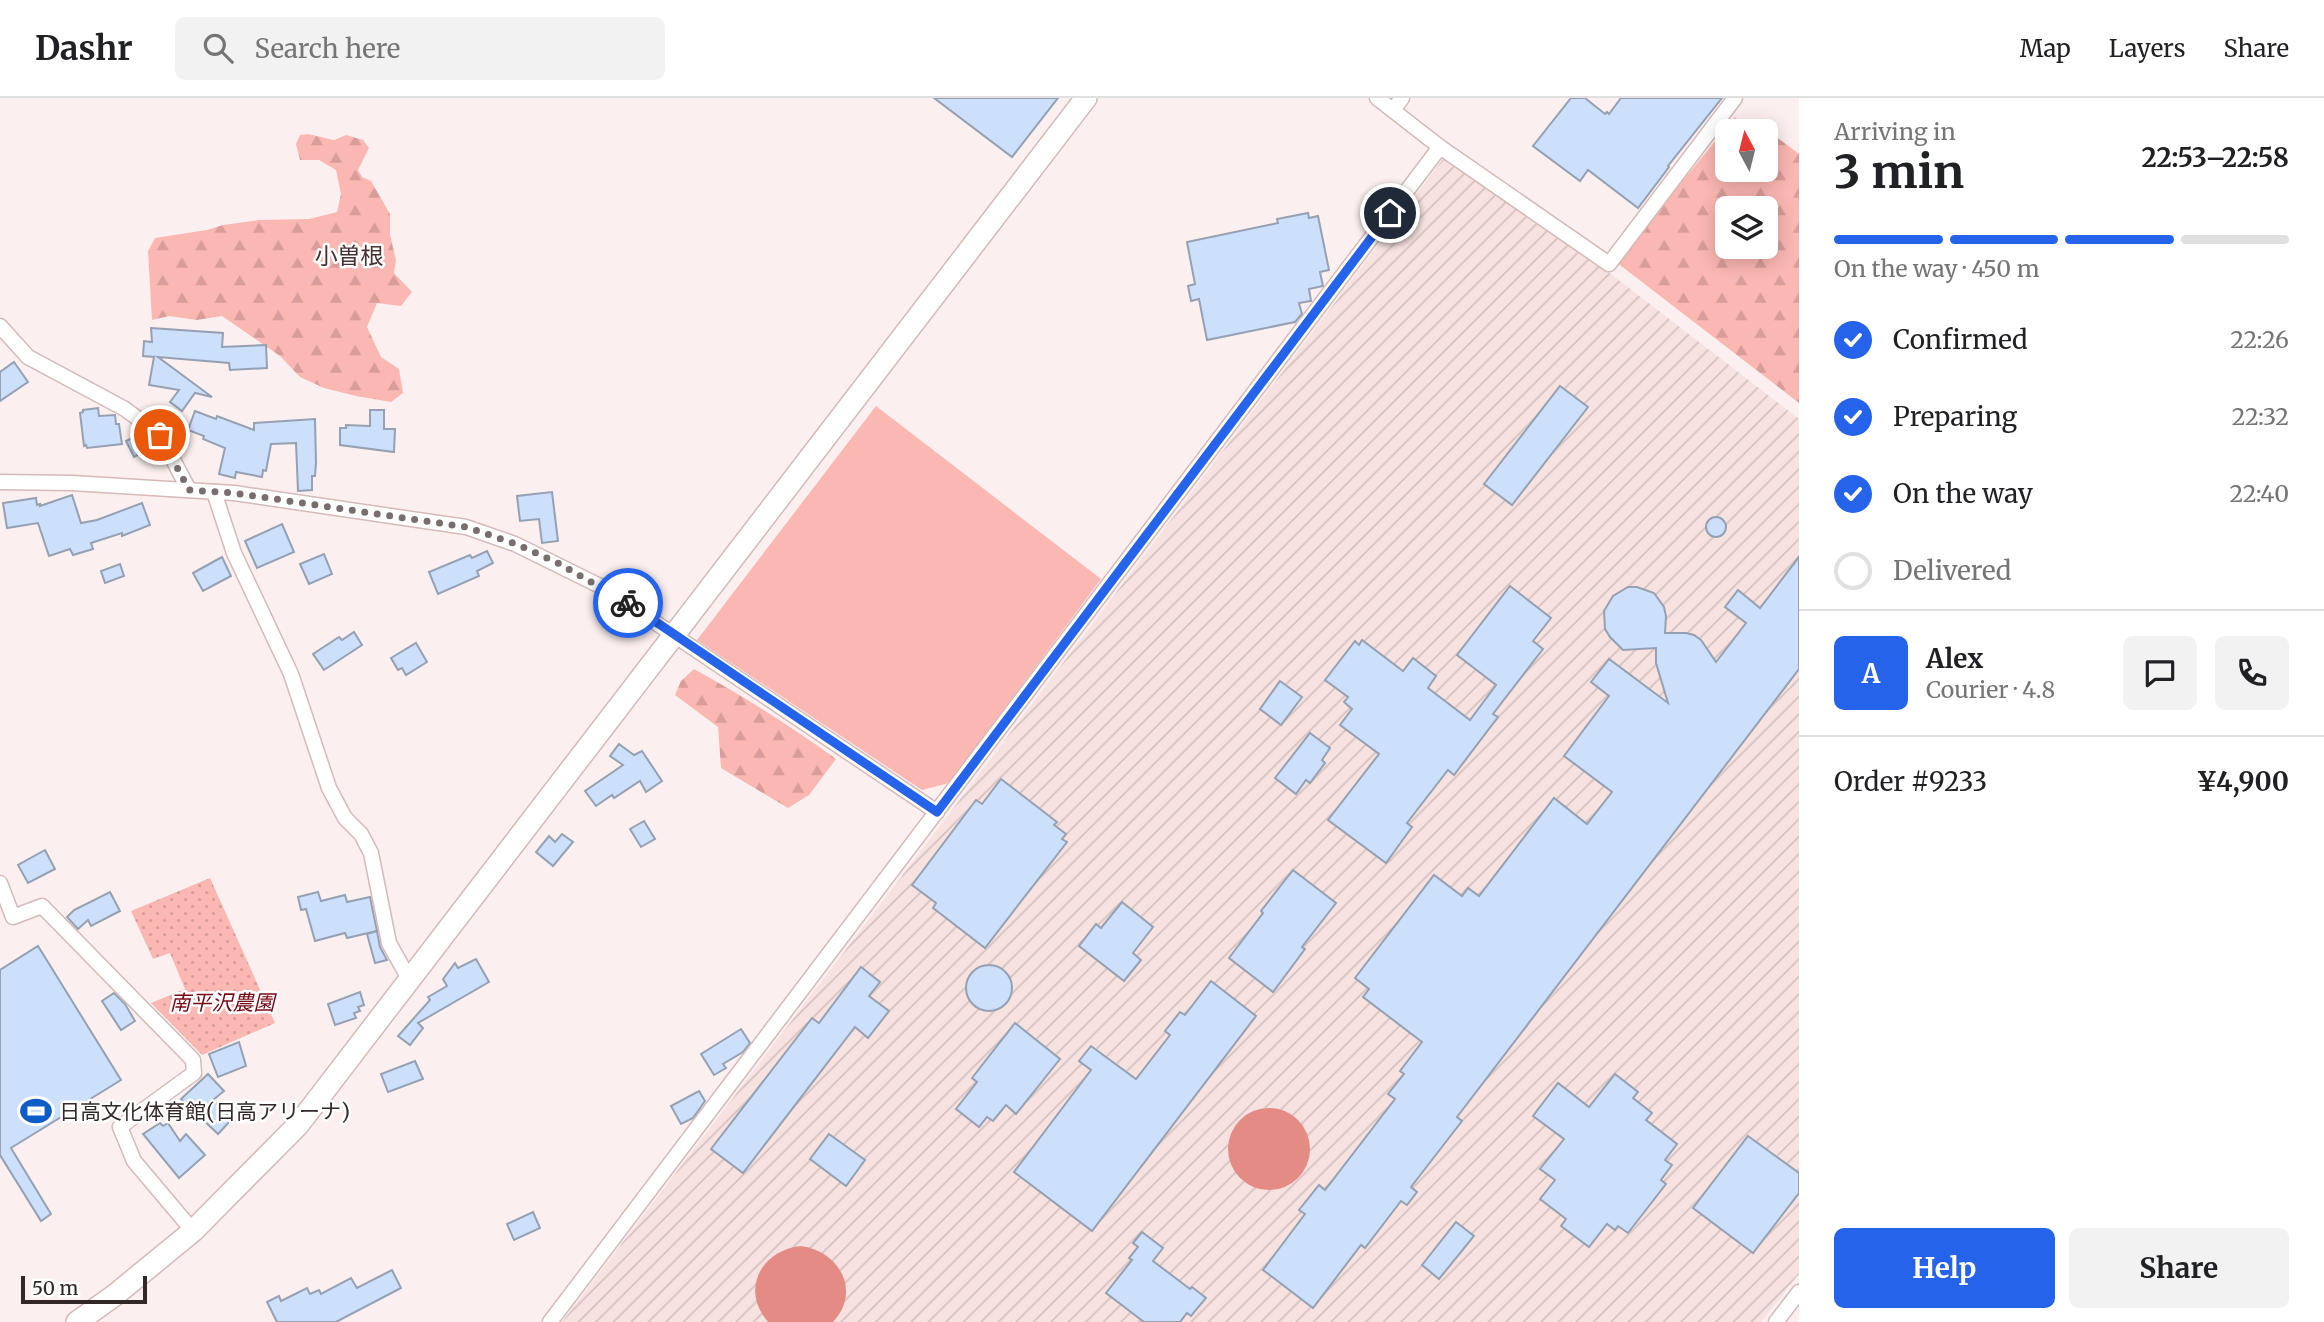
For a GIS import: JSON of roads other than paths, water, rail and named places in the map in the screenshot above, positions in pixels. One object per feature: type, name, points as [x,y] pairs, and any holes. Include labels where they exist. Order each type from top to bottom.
[{"type":"street","points":[[77,1322],[115,1295],[193,1231],[298,1125],[1086,98]]},
{"type":"street","points":[[1377,98],[1397,104],[1440,147],[1609,264],[1735,98]]},
{"type":"street","points":[[550,1322],[1440,147]]},
{"type":"street","points":[[0,326],[28,357],[124,408],[160,435],[189,490]]},
{"type":"street","points":[[0,482],[72,483],[214,492],[466,527],[516,544],[604,588],[937,812]]},
{"type":"street","points":[[214,492],[234,553],[291,674],[329,788],[345,818],[361,834],[371,853],[389,943],[409,979]]},
{"type":"street","points":[[0,883],[13,917],[42,906],[193,1060],[194,1073],[120,1127],[134,1161],[193,1231]]},
{"type":"street","points":[[1776,1322],[1799,1292]]},
{"type":"place","name":"日高文化体育館(日高アリーナ)","points":[[36,1111]]},
{"type":"district","name":"小曽根","points":[[349,255]]},
{"type":"park label","name":"南平沢農園","points":[[222,1002]]}]
